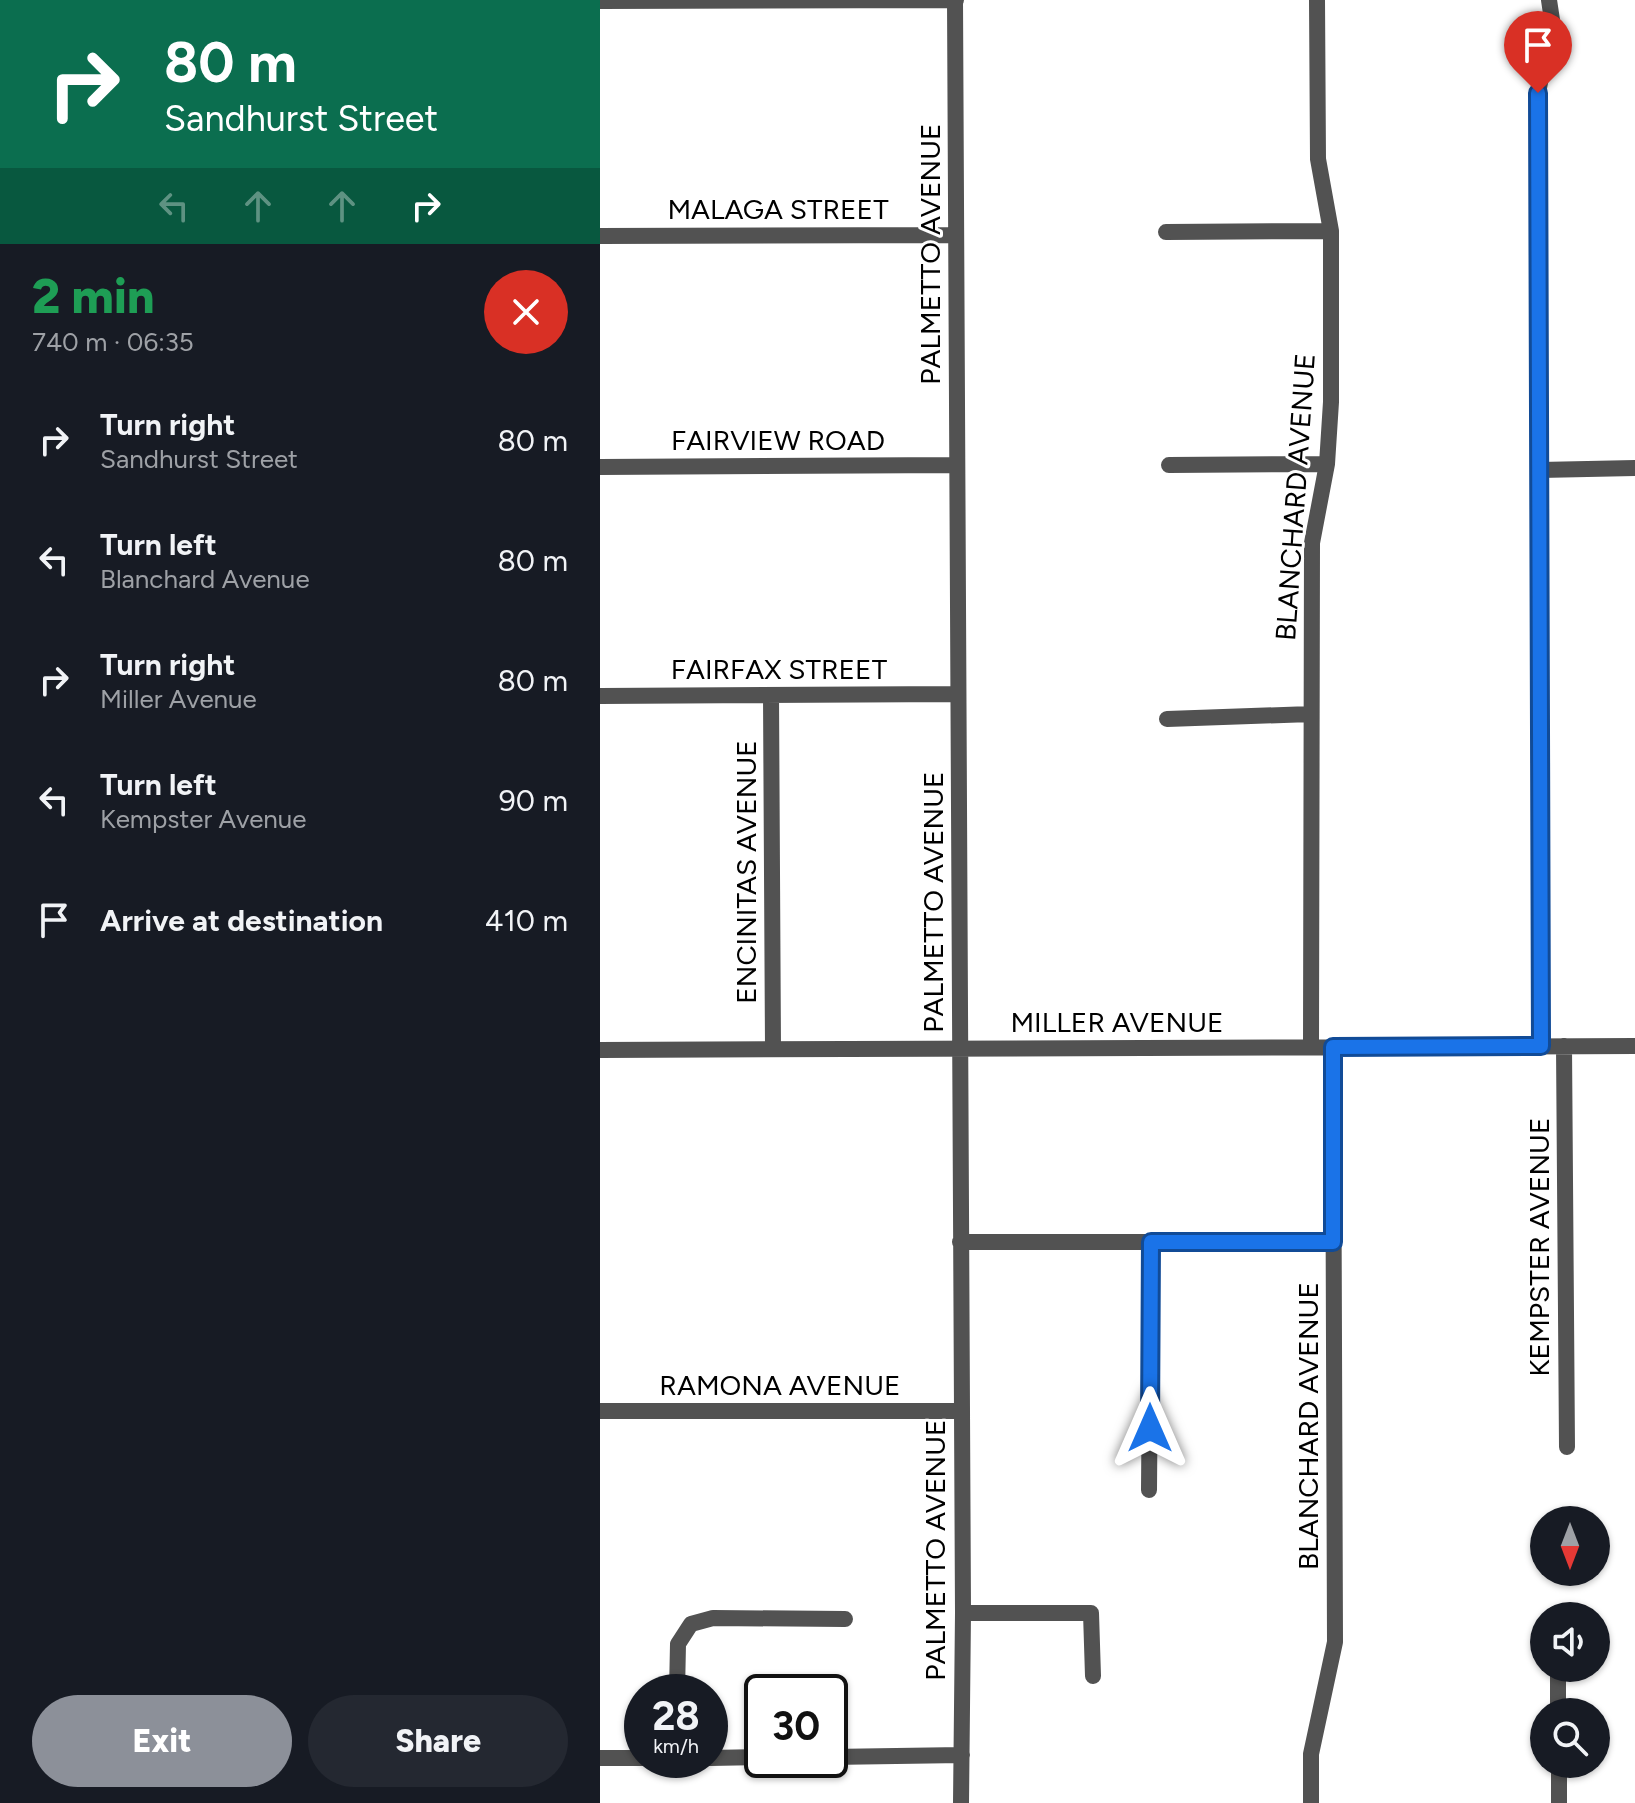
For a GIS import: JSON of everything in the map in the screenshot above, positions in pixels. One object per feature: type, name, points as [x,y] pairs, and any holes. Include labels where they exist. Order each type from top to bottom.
[{"type":"street","points":[[600,1],[955,0]]},
{"type":"street","name":"PALMETTO AVENUE","points":[[955,0],[963,1613],[961,1803]]},
{"type":"street","name":"BLANCHARD AVENUE","points":[[1311,1047],[1312,543],[1327,464],[1331,402],[1331,231],[1318,159],[1317,0]]},
{"type":"street","points":[[1541,1046],[1538,93],[1552,20],[1549,0]]},
{"type":"street","points":[[1166,232],[1331,231]]},
{"type":"street","name":"MALAGA STREET","points":[[600,236],[956,235]]},
{"type":"street","points":[[1169,465],[1327,464]]},
{"type":"street","name":"FAIRVIEW ROAD","points":[[600,467],[957,465]]},
{"type":"street","points":[[1540,470],[1635,468]]},
{"type":"street","name":"FAIRFAX STREET","points":[[600,696],[958,694]]},
{"type":"street","name":"ENCINITAS AVENUE","points":[[771,695],[773,1049]]},
{"type":"street","points":[[1167,719],[1311,714]]},
{"type":"street","name":"KEMPSTER AVENUE","points":[[1564,1046],[1567,1447]]},
{"type":"street","name":"MILLER AVENUE","points":[[600,1050],[1635,1046]]},
{"type":"street","name":"BLANCHARD AVENUE","points":[[1311,1803],[1311,1754],[1335,1642],[1333,1047]]},
{"type":"street","points":[[960,1242],[1333,1242]]},
{"type":"street","points":[[1149,1490],[1151,1242]]},
{"type":"street","name":"RAMONA AVENUE","points":[[600,1411],[960,1411]]},
{"type":"street","points":[[963,1613],[1091,1613],[1093,1676]]},
{"type":"street","points":[[677,1674],[678,1644],[691,1624],[713,1618],[845,1619]]},
{"type":"street","points":[[848,1757],[962,1755]]},
{"type":"street","points":[[600,1758],[624,1758]]},
{"type":"street","points":[[1559,1778],[1559,1803]]},
{"type":"route","points":[[1150,1428],[1151,1242],[1333,1242],[1333,1047],[1541,1046],[1538,93]]}]
